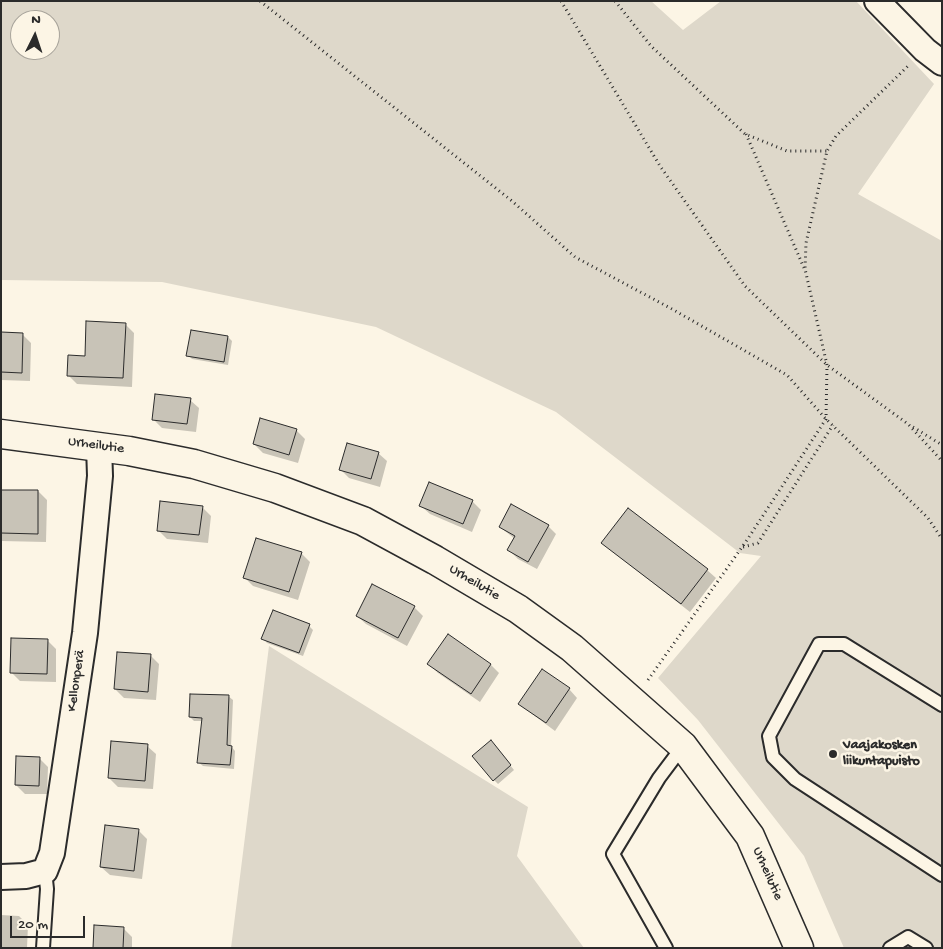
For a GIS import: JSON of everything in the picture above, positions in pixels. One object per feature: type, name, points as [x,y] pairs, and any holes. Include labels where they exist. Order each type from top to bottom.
[{"type":"street","points":[[876,1],[937,59]]},
{"type":"street","name":"Urheilutie","points":[[1,434],[100,446],[194,464],[275,488],[363,521],[435,560],[518,609],[572,648],[683,746],[750,836],[799,948]]},
{"type":"street","name":"Kellonperä","points":[[45,871],[52,853],[85,633],[100,476],[100,446]]},
{"type":"street","points":[[1,877],[26,876],[45,871]]},
{"type":"lane","points":[[942,705],[844,644],[819,644],[770,736],[773,757],[795,779],[942,875]]},
{"type":"lane","points":[[666,948],[614,854],[659,778],[683,746]]},
{"type":"lane","points":[[43,948],[47,889],[45,871]]},
{"type":"lane","points":[[890,948],[908,937],[926,948]]},
{"type":"path","points":[[260,1],[512,201],[576,257],[672,309],[787,376],[832,426],[928,518],[942,539]]},
{"type":"path","points":[[561,1],[660,166],[746,286],[827,365],[908,424],[942,446]]},
{"type":"path","points":[[615,1],[652,46],[745,134],[787,151],[827,151]]},
{"type":"path","points":[[804,269],[806,243],[827,151],[836,136],[937,59]]},
{"type":"path","points":[[643,688],[742,547],[826,419],[827,365],[804,269],[745,134]]},
{"type":"path","points":[[908,424],[942,462]]},
{"type":"path","points":[[742,547],[758,543],[832,426]]},
{"type":"shaded area","points":[[1,1],[651,1],[683,30],[721,1],[856,1],[934,84],[858,194],[942,241],[942,948],[844,948],[804,856],[698,720],[658,678],[761,556],[740,553],[556,412],[376,327],[162,282],[1,280]]},
{"type":"shaded area","points":[[269,646],[528,807],[517,856],[584,948],[231,948]]},
{"type":"building","points":[[86,321],[126,323],[123,378],[67,376],[68,355],[85,356]]},
{"type":"building","points":[[191,330],[228,336],[224,362],[186,356]]},
{"type":"building","points":[[1,332],[23,333],[22,373],[1,372]]},
{"type":"building","points":[[155,394],[191,398],[187,424],[152,420]]},
{"type":"building","points":[[260,418],[297,429],[289,455],[253,444]]},
{"type":"building","points":[[347,443],[379,452],[371,479],[339,470]]},
{"type":"building","points":[[429,482],[473,500],[463,524],[419,506]]},
{"type":"building","points":[[1,490],[38,490],[38,534],[1,533]]},
{"type":"building","points":[[160,501],[203,506],[199,535],[157,531]]},
{"type":"building","points":[[511,504],[549,525],[528,562],[507,550],[515,536],[499,527]]},
{"type":"building","points":[[628,508],[708,569],[681,604],[601,543]]},
{"type":"building","points":[[256,538],[302,552],[289,592],[243,578]]},
{"type":"building","points":[[372,584],[415,606],[398,638],[356,616]]},
{"type":"building","points":[[273,610],[310,624],[299,653],[261,639]]},
{"type":"building","points":[[448,634],[491,664],[471,694],[427,664]]},
{"type":"building","points":[[11,638],[48,639],[47,674],[10,673]]},
{"type":"building","points":[[117,652],[151,654],[148,692],[114,689]]},
{"type":"building","points":[[542,669],[570,688],[546,723],[518,704]]},
{"type":"building","points":[[190,694],[229,695],[227,745],[232,746],[230,765],[197,763],[202,718],[189,717]]},
{"type":"building","points":[[491,740],[511,765],[493,781],[472,756]]},
{"type":"building","points":[[111,741],[148,744],[145,781],[108,778]]},
{"type":"building","points":[[16,756],[40,757],[39,786],[15,785]]},
{"type":"building","points":[[105,825],[139,829],[134,871],[100,867]]},
{"type":"building","points":[[94,925],[124,927],[123,948],[93,948]]},
{"type":"place","name":"Vaajakosken liikuntapuisto","points":[[833,754]]}]
